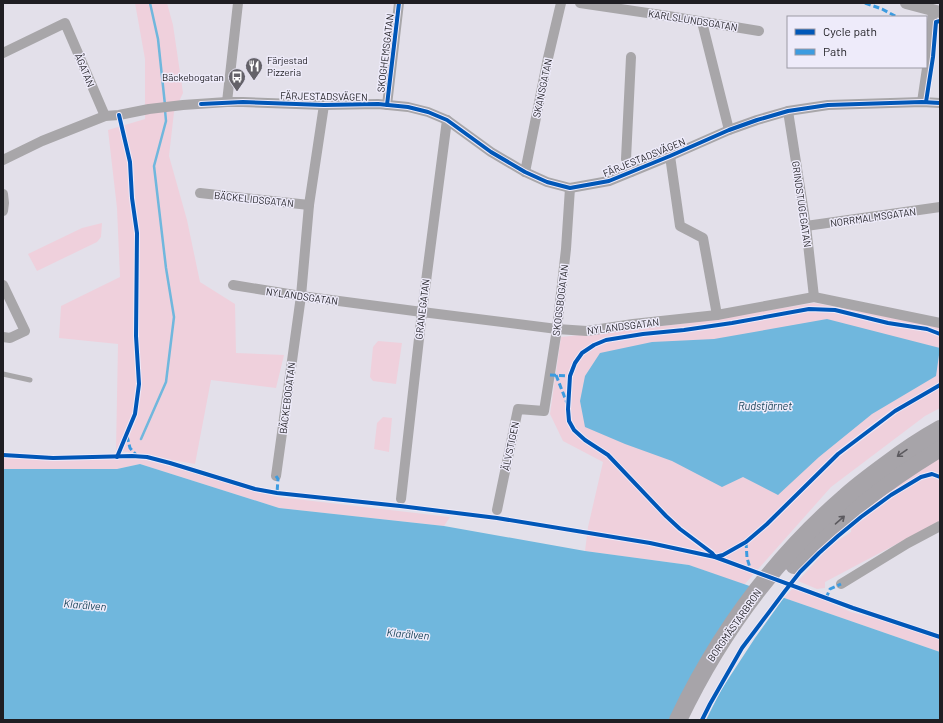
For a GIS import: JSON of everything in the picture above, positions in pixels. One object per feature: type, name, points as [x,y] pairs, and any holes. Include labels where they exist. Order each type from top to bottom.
[{"type":"highway","points":[[807,542],[844,497],[903,452],[940,429]]},
{"type":"highway","points":[[807,542],[834,525],[887,482],[940,448]]},
{"type":"highway","name":"BORGMÄSTARBRON","points":[[678,720],[689,696],[711,658],[740,614],[773,570],[807,542]]},
{"type":"highway","name":"BORGMÄSTARBRON","points":[[691,720],[712,678],[738,637],[757,610],[797,561],[807,542]]},
{"type":"street","points":[[227,102],[238,3]]},
{"type":"street","name":"SKOGHEMSGATAN","points":[[387,105],[399,3]]},
{"type":"street","name":"SKANSGATAN","points":[[525,172],[548,58],[561,3]]},
{"type":"street","name":"KARLSLUNDSGATAN","points":[[580,3],[759,31]]},
{"type":"street","points":[[906,3],[936,11],[922,102]]},
{"type":"street","points":[[702,22],[729,130]]},
{"type":"street","name":"ÅGATAN","points":[[3,53],[65,23],[105,116]]},
{"type":"street","points":[[631,57],[626,159],[631,172]]},
{"type":"street","name":"FÄRJESTADSVÄGEN","points":[[3,160],[42,141],[105,116],[119,115],[149,109],[184,104],[227,102],[387,105],[408,107],[428,112],[447,120],[491,152],[525,172],[547,182],[570,188],[609,181],[729,130],[788,111],[828,105],[922,102],[940,103]]},
{"type":"street","name":"BÄCKEBOGATAN","points":[[276,476],[301,296],[309,205],[324,105]]},
{"type":"street","name":"GRINDSTUGEGATAN","points":[[788,111],[806,226],[814,297]]},
{"type":"street","name":"GRANEGATAN","points":[[401,499],[422,312],[447,120]]},
{"type":"street","points":[[670,156],[680,226],[703,238],[717,315]]},
{"type":"street","name":"SKOGSBOGATAN","points":[[544,411],[557,329],[566,249],[570,188]]},
{"type":"street","name":"BÄCKELIDSGATAN","points":[[200,193],[309,205]]},
{"type":"street","points":[[3,194],[3,211]]},
{"type":"street","name":"NORRMALMSGATAN","points":[[806,226],[940,207]]},
{"type":"street","points":[[3,285],[25,331],[10,338],[3,337]]},
{"type":"street","name":"NYLANDSGATAN","points":[[233,285],[301,296],[422,312],[557,329],[587,331],[634,324],[717,315],[814,297],[940,323]]},
{"type":"street","name":"ÄLVSTIGEN","points":[[497,510],[518,409],[544,411]]},
{"type":"street","points":[[840,584],[908,543],[940,526]]},
{"type":"lane","points":[[3,374],[30,380]]},
{"type":"shaded area","points":[[135,3],[167,3],[173,25],[183,93],[174,112],[169,156],[187,220],[200,282],[235,304],[236,353],[284,355],[276,388],[211,380],[195,464],[116,450],[118,344],[59,338],[61,306],[120,277],[117,208],[108,130],[145,119],[145,59]]},
{"type":"shaded area","points":[[102,223],[101,237],[97,242],[37,271],[28,254],[82,228]]},
{"type":"shaded area","points":[[814,303],[940,326],[940,408],[925,416],[831,487],[744,585],[689,565],[585,551],[588,527],[603,462],[563,441],[550,414],[561,337],[681,324]]},
{"type":"shaded area","points":[[378,341],[402,343],[396,384],[373,381],[370,377],[373,347]]},
{"type":"shaded area","points":[[383,417],[392,418],[389,452],[374,449],[377,423]]},
{"type":"shaded area","points":[[940,456],[940,521],[825,582],[825,588],[817,589],[798,581],[830,546],[851,532],[853,515]]},
{"type":"shaded area","points":[[3,458],[86,460],[117,458],[144,459],[278,497],[450,517],[444,526],[279,508],[140,464],[117,469],[3,469]]},
{"type":"shaded area","points":[[794,587],[851,612],[940,639],[940,652],[784,598]]},
{"type":"water","name":"Rudstjärnet","points":[[827,319],[940,348],[936,376],[872,414],[819,457],[778,495],[743,477],[722,487],[672,461],[625,444],[585,427],[580,401],[585,376],[600,353],[652,342],[714,339]]},
{"type":"water","name":"Klarälven","points":[[140,464],[279,508],[444,526],[585,551],[689,565],[940,652],[940,720],[3,720],[3,469],[117,469]]},
{"type":"pier","points":[[752,585],[785,596],[721,690],[706,720],[670,720]]},
{"type":"waterway","points":[[150,3],[158,39],[165,105]]},
{"type":"waterway","points":[[141,439],[166,382],[174,317],[166,268],[154,166],[166,121],[165,110]]},
{"type":"marked path","points":[[865,3],[882,9],[895,16]]},
{"type":"marked path","points":[[550,375],[570,376]]},
{"type":"marked path","points":[[556,375],[567,403]]},
{"type":"marked path","points":[[127,436],[130,448],[138,457]]},
{"type":"marked path","points":[[276,476],[278,479],[277,493]]},
{"type":"marked path","points":[[746,542],[747,558],[751,571]]},
{"type":"marked path","points":[[826,598],[830,589],[841,584]]},
{"type":"cycle path","points":[[387,105],[399,3]]},
{"type":"cycle path","points":[[926,102],[933,57],[936,22],[940,21]]},
{"type":"cycle path","points":[[201,104],[243,102],[324,105],[378,104],[408,107],[428,112],[447,120],[491,152],[525,172],[547,182],[570,188],[609,181],[729,130],[788,111],[828,105],[922,102],[940,103]]},
{"type":"cycle path","points":[[117,457],[135,414],[139,384],[136,336],[137,233],[132,198],[130,162],[119,115]]},
{"type":"cycle path","points":[[940,334],[927,329],[888,323],[835,310],[809,309],[732,323],[606,340],[594,345],[582,353],[575,363],[570,376],[568,409],[569,421],[574,430],[585,440],[608,455],[666,516],[715,557],[723,555],[746,542],[767,524],[838,454],[895,411],[940,385]]},
{"type":"cycle path","points":[[3,455],[53,458],[147,457],[255,489],[277,493],[497,518],[650,543],[715,557],[853,608],[940,637]]},
{"type":"cycle path","points":[[702,720],[742,648],[800,572],[838,536],[891,495],[921,477],[932,474],[940,477]]},
{"type":"place","name":"Färjestad Pizzeria","points":[[254,81]]},
{"type":"place","name":"Bäckebogatan","points":[[237,92]]}]
